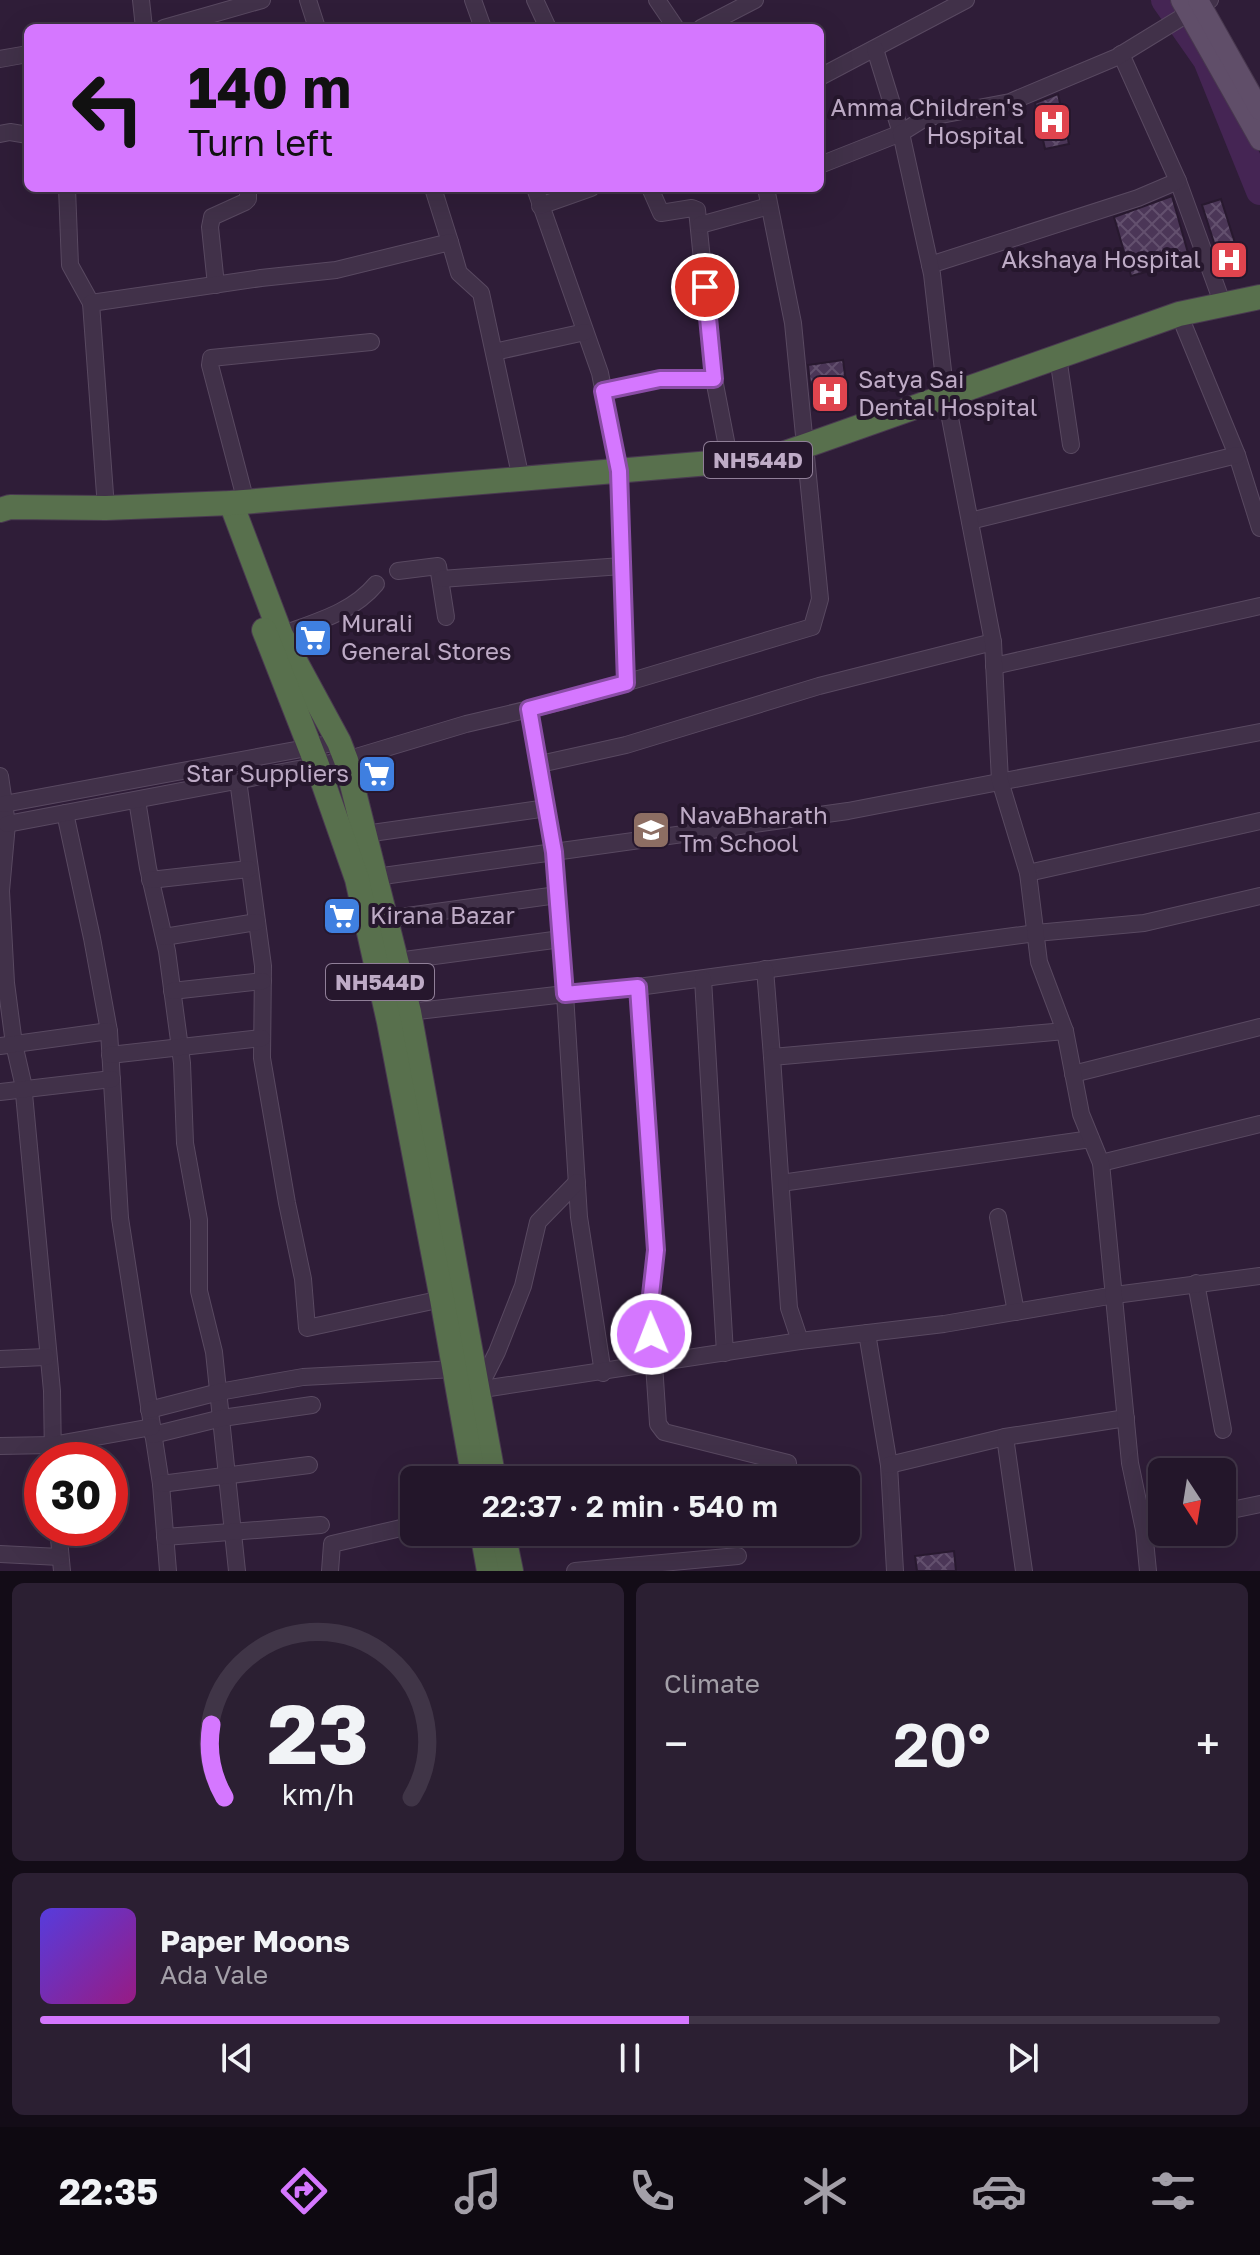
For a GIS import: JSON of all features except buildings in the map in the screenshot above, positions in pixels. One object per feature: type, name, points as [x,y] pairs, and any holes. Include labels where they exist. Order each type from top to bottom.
[{"type":"highway","name":"NH544D","points":[[3,507],[106,508],[231,503],[771,458],[1179,314],[1260,297]]},
{"type":"highway","name":"NH544D","points":[[231,503],[281,635],[342,751],[376,877],[409,1012],[464,1384],[473,1466]]},
{"type":"highway","name":"NH544D","points":[[231,503],[313,756],[357,879],[389,1022],[442,1299],[490,1466]]},
{"type":"highway","points":[[485,1546],[489,1571]]},
{"type":"highway","points":[[506,1546],[511,1571]]},
{"type":"main road","points":[[1194,6],[1260,110]]},
{"type":"main road","points":[[1194,6],[1260,140]]},
{"type":"street","points":[[141,0],[144,24]]},
{"type":"street","points":[[178,24],[262,0]]},
{"type":"street","points":[[308,0],[316,24]]},
{"type":"street","points":[[473,0],[482,24]]},
{"type":"street","points":[[535,0],[546,24]]},
{"type":"street","points":[[657,0],[673,24]]},
{"type":"street","points":[[709,24],[755,0]]},
{"type":"street","points":[[824,75],[966,0]]},
{"type":"street","points":[[824,163],[901,133],[925,118],[1010,102],[1121,54],[1167,28],[1194,6]]},
{"type":"street","points":[[875,49],[901,133],[930,265],[946,397],[993,642],[1000,781],[1028,873],[1039,962],[1065,1031],[1081,1114],[1101,1163],[1130,1463],[1144,1530],[1148,1571]]},
{"type":"street","points":[[1121,54],[1178,181],[1223,305]]},
{"type":"street","points":[[0,59],[24,55]]},
{"type":"street","points":[[0,134],[24,134]]},
{"type":"street","points":[[930,265],[1138,198],[1178,181]]},
{"type":"street","points":[[67,192],[70,265],[91,303],[106,508]]},
{"type":"street","points":[[216,285],[212,217],[245,202],[248,192]]},
{"type":"street","points":[[434,192],[459,273],[481,293],[521,479]]},
{"type":"street","points":[[536,192],[600,373],[619,471],[626,683]]},
{"type":"street","points":[[540,206],[580,192]]},
{"type":"street","points":[[652,192],[661,213],[695,208],[700,225],[714,379],[730,462]]},
{"type":"street","points":[[4,804],[342,751],[466,724],[626,683],[812,627],[820,599],[793,323],[767,192]]},
{"type":"street","points":[[700,225],[769,206]]},
{"type":"street","points":[[91,303],[336,270],[450,242]]},
{"type":"street","points":[[1179,314],[1237,455],[1260,528]]},
{"type":"street","points":[[494,352],[585,332]]},
{"type":"street","points":[[231,503],[211,358],[371,342]]},
{"type":"street","points":[[1058,357],[1071,445]]},
{"type":"street","points":[[603,391],[660,379],[714,379]]},
{"type":"street","points":[[970,521],[1237,455]]},
{"type":"street","points":[[398,571],[437,566],[446,617]]},
{"type":"street","points":[[441,579],[622,566]]},
{"type":"street","points":[[281,635],[345,610],[368,594],[376,584]]},
{"type":"street","points":[[994,666],[1260,606]]},
{"type":"street","points":[[540,764],[626,745],[819,686],[993,642]]},
{"type":"street","points":[[529,709],[554,852],[579,1217],[603,1373]]},
{"type":"street","points":[[376,877],[848,811],[1260,732]]},
{"type":"street","points":[[7,824],[238,780],[313,756]]},
{"type":"street","points":[[0,776],[7,824],[1,891],[7,1045],[23,1089],[46,1357],[52,1391],[52,1442]]},
{"type":"street","points":[[238,780],[263,981],[265,1072],[303,1279],[307,1328],[442,1299]]},
{"type":"street","points":[[137,800],[172,991],[185,1143],[199,1220],[199,1291],[214,1352],[237,1571]]},
{"type":"street","points":[[365,834],[547,808]]},
{"type":"street","points":[[65,813],[109,1031],[120,1218],[161,1484],[168,1571]]},
{"type":"street","points":[[1028,873],[1260,821]]},
{"type":"street","points":[[150,880],[249,869]]},
{"type":"street","points":[[386,919],[557,895]]},
{"type":"street","points":[[409,1012],[703,979],[1036,933],[1144,923],[1260,896]]},
{"type":"street","points":[[164,937],[257,922]]},
{"type":"street","points":[[397,961],[561,939]]},
{"type":"street","points":[[765,969],[789,1308],[800,1341]]},
{"type":"street","points":[[703,979],[725,1353]]},
{"type":"street","points":[[172,991],[263,981]]},
{"type":"street","points":[[638,987],[656,1250],[650,1304],[658,1424],[664,1432],[788,1463]]},
{"type":"street","points":[[1073,1074],[1260,1027]]},
{"type":"street","points":[[7,1045],[109,1031]]},
{"type":"street","points":[[772,1057],[1065,1031]]},
{"type":"street","points":[[110,1055],[262,1038]]},
{"type":"street","points":[[0,1092],[112,1079]]},
{"type":"street","points":[[1101,1163],[1260,1124]]},
{"type":"street","points":[[781,1183],[1091,1139]]},
{"type":"street","points":[[464,1384],[497,1352],[523,1286],[538,1222],[577,1182]]},
{"type":"street","points":[[998,1217],[1016,1312]]},
{"type":"street","points":[[149,1410],[219,1392],[326,1375],[464,1384],[603,1373],[800,1341],[944,1324],[1115,1295],[1260,1276]]},
{"type":"street","points":[[1196,1283],[1223,1430]]},
{"type":"street","points":[[867,1333],[889,1465],[895,1571]]},
{"type":"street","points":[[0,1359],[46,1357]]},
{"type":"street","points":[[100,1442],[222,1418],[312,1405]]},
{"type":"street","points":[[889,1465],[1005,1437],[1126,1418]]},
{"type":"street","points":[[1005,1437],[1024,1571]]},
{"type":"street","points":[[0,1446],[24,1449]]},
{"type":"street","points":[[161,1484],[309,1465]]},
{"type":"street","points":[[1236,1509],[1260,1504]]},
{"type":"street","points":[[165,1537],[321,1525]]},
{"type":"street","points":[[330,1571],[332,1544],[400,1528]]},
{"type":"street","points":[[1144,1530],[1148,1529]]},
{"type":"street","points":[[0,1554],[61,1564]]},
{"type":"street","points":[[575,1571],[738,1556]]},
{"type":"waterway","points":[[1165,0],[1207,60],[1260,191]]},
{"type":"place","name":"Amma Children's Hospital","points":[[1052,122]]},
{"type":"place","name":"Akshaya Hospital","points":[[1229,260]]},
{"type":"place","name":"Satya Sai Dental Hospital","points":[[830,394]]},
{"type":"place","name":"Murali General Stores","points":[[313,638]]},
{"type":"place","name":"Star Suppliers","points":[[377,774]]},
{"type":"place","name":"NavaBharath Tm School","points":[[651,830]]},
{"type":"place","name":"Kirana Bazar","points":[[342,916]]},
{"type":"route","points":[[651,1334],[650,1304],[656,1250],[638,987],[565,994],[554,852],[529,709],[626,683],[619,471],[603,391],[660,379],[714,379],[705,287]]}]
